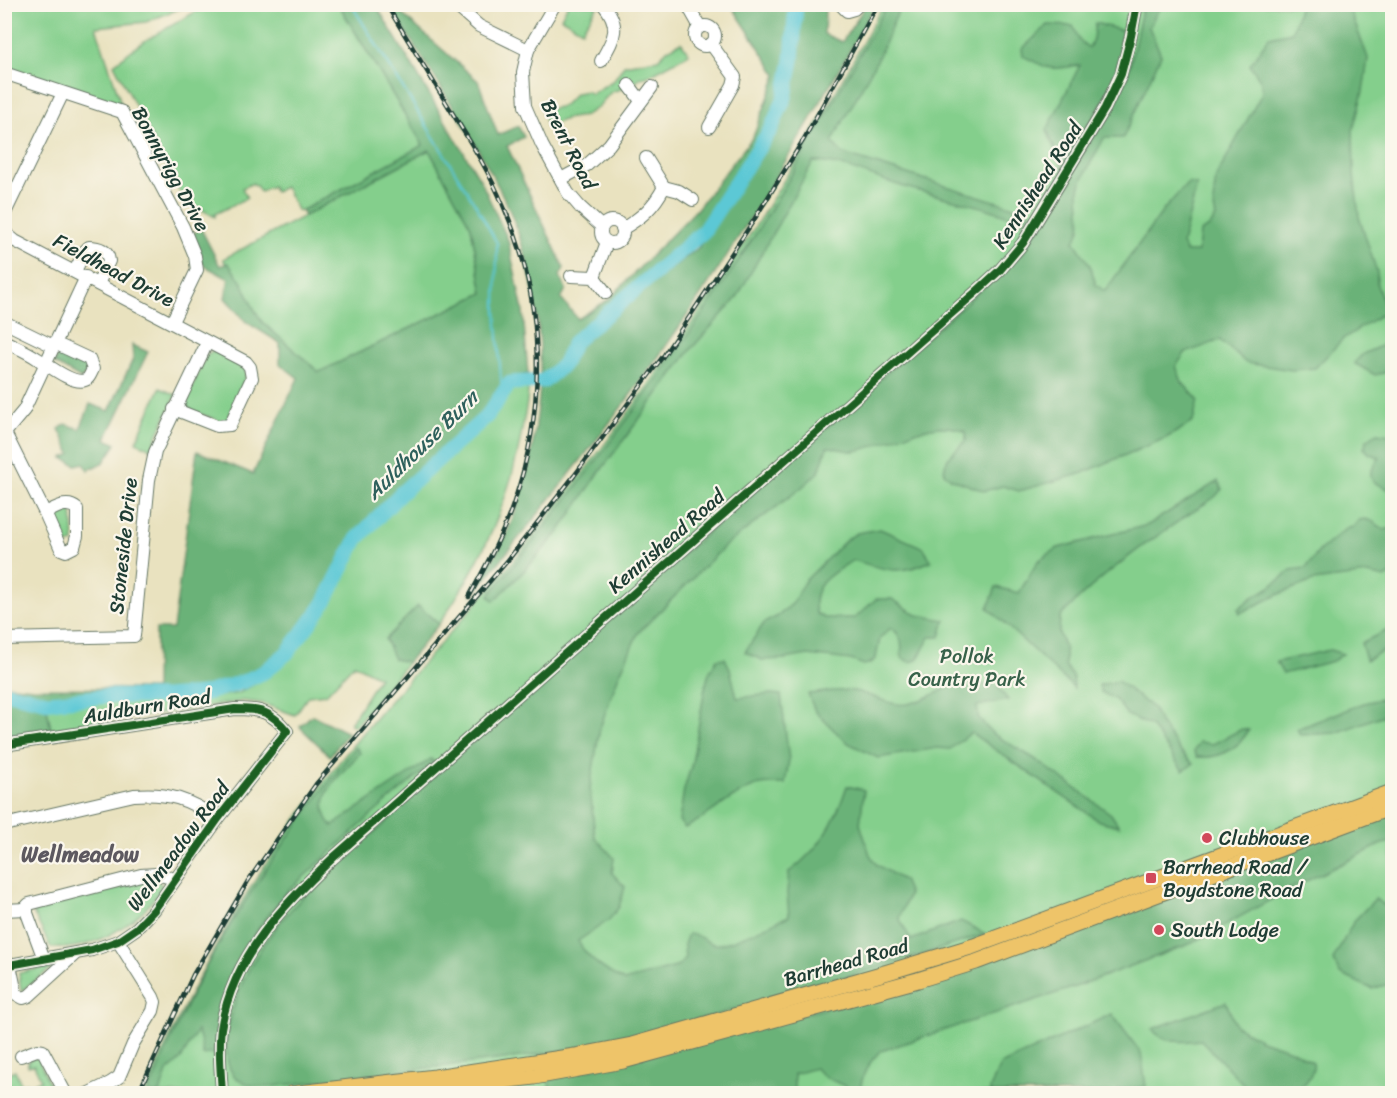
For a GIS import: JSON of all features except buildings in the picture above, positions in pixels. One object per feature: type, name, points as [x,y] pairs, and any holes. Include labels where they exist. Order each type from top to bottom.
[{"type":"main road","name":"Barrhead Road","points":[[395,1094],[598,1067],[974,946],[1392,792]]},
{"type":"main road","name":"Barrhead Road","points":[[291,1094],[331,1091],[575,1056],[711,1030],[918,980],[976,962],[1392,807]]},
{"type":"street","points":[[454,4],[479,26],[528,51]]},
{"type":"street","name":"Brent Road","points":[[555,4],[528,51],[523,72],[525,106],[542,145],[568,193],[602,227]]},
{"type":"street","points":[[601,61],[612,42],[615,30],[613,18],[603,4]]},
{"type":"street","points":[[687,4],[700,27],[696,32],[696,40],[702,46],[711,44],[735,77],[733,85],[709,127]]},
{"type":"street","points":[[840,4],[847,11],[859,4]]},
{"type":"street","name":"Kennishead Road","points":[[222,1094],[220,1036],[228,1001],[238,975],[252,949],[297,892],[976,292],[1014,255],[1032,229],[1116,87],[1129,46],[1137,4]]},
{"type":"street","points":[[612,42],[625,47]]},
{"type":"street","name":"Bonnyrigg Drive","points":[[4,73],[122,112],[183,227],[195,256],[196,270],[172,322]]},
{"type":"street","points":[[629,85],[641,101]]},
{"type":"street","points":[[561,179],[587,165],[609,145],[652,87]]},
{"type":"street","points":[[4,215],[63,93]]},
{"type":"street","points":[[646,158],[664,187],[679,191],[693,201]]},
{"type":"street","points":[[607,242],[617,241],[622,230],[645,214],[656,202],[664,187]]},
{"type":"street","points":[[607,242],[601,234],[602,227],[608,222],[615,222],[622,230]]},
{"type":"street","name":"Fieldhead Drive","points":[[4,232],[15,241],[172,322],[207,343],[246,362],[250,367],[252,378],[230,424],[217,426],[174,409]]},
{"type":"street","points":[[594,277],[607,242]]},
{"type":"street","points":[[45,513],[5,434],[24,410],[55,345],[81,274],[85,250],[89,247],[102,249],[106,252],[109,261],[98,284]]},
{"type":"street","points":[[571,276],[594,277]]},
{"type":"street","points":[[594,277],[606,293]]},
{"type":"street","points":[[4,322],[47,344],[89,358],[93,369],[90,375],[82,381],[75,380],[4,341]]},
{"type":"street","name":"Stoneside Drive","points":[[5,638],[134,636],[149,480],[156,449],[207,343]]},
{"type":"street","name":"Auldburn Road","points":[[4,745],[235,709],[250,709],[272,715],[287,731]]},
{"type":"street","name":"Wellmeadow Road","points":[[75,955],[29,996],[23,998],[16,994],[7,966],[75,955],[118,941],[146,920],[218,819],[287,731]]},
{"type":"street","points":[[4,825],[134,795],[150,794],[183,799],[218,819]]},
{"type":"street","points":[[44,959],[26,909],[28,904],[141,875],[156,874],[175,879]]},
{"type":"street","points":[[4,910],[26,909]]},
{"type":"street","points":[[87,1094],[119,1077],[133,1044],[155,1007],[153,997],[118,941]]},
{"type":"street","points":[[21,1056],[37,1050],[43,1051],[66,1094]]},
{"type":"green space","points":[[5,4],[189,5],[146,22],[96,27],[122,106],[5,69]]},
{"type":"green space","points":[[568,4],[597,7],[582,30],[561,18]]},
{"type":"green space","points":[[207,5],[339,5],[424,145],[301,211],[297,210],[285,187],[275,192],[272,186],[260,192],[253,183],[242,188],[247,198],[215,214],[215,217],[184,200],[114,64],[141,43]]},
{"type":"green space","points":[[339,5],[376,5],[481,181],[508,240],[523,311],[528,374],[513,379],[501,388],[485,415],[393,497],[354,539],[324,594],[294,638],[266,664],[237,680],[197,692],[41,697],[5,690],[4,685],[33,688],[155,689],[156,629],[173,629],[197,451],[253,474],[298,378],[280,364],[280,343],[246,322],[225,298],[229,279],[203,265],[190,235],[201,229],[220,266],[228,263],[243,284],[262,322],[319,372],[483,293],[471,227],[429,150],[304,216],[301,211],[423,145]]},
{"type":"green space","points":[[389,5],[397,5],[403,15],[478,81],[498,135],[518,126],[524,137],[507,146],[564,268],[560,276],[566,289],[561,299],[578,319],[609,299],[696,210],[753,137],[777,75],[731,5],[791,5],[785,78],[774,113],[701,230],[572,339],[565,357],[552,371],[540,378],[536,306],[525,256],[509,209],[474,141]]},
{"type":"green space","points":[[800,5],[821,5],[825,11],[824,34],[842,42],[866,5],[875,5],[771,186],[686,317],[589,450],[471,596],[502,543],[520,500],[533,444],[540,387],[562,372],[576,349],[698,248],[788,106]]},
{"type":"green space","name":"Pollok Country Park","points":[[883,5],[1392,5],[1392,1093],[145,1094],[203,970],[273,852],[348,751],[517,557],[636,402],[696,317],[779,188],[826,109]]},
{"type":"green space","points":[[887,5],[901,5],[877,60],[832,142],[843,154],[1030,212],[1030,218],[1024,222],[993,210],[898,185],[846,167],[813,162],[736,299],[692,348],[599,473],[559,532],[494,601],[489,595],[632,413],[732,271],[795,168]]},
{"type":"green space","points":[[1143,5],[1161,5],[1149,27],[1161,55],[1123,138],[1104,138],[1079,190],[1081,223],[1074,241],[1090,265],[1096,285],[1105,291],[1165,208],[1188,183],[1197,185],[1182,244],[1186,252],[1198,252],[1200,232],[1209,227],[1216,217],[1213,203],[1216,177],[1262,93],[1261,81],[1250,65],[1269,37],[1292,32],[1300,5],[1348,5],[1368,58],[1363,91],[1353,130],[1354,174],[1359,217],[1377,272],[1377,285],[1392,328],[1392,340],[1382,314],[1344,338],[1315,368],[1292,370],[1246,363],[1220,340],[1185,353],[1176,366],[1182,382],[1198,400],[1193,422],[1166,438],[1080,474],[1019,491],[1003,486],[984,491],[952,479],[944,473],[948,458],[966,440],[966,432],[953,428],[925,429],[855,451],[827,447],[819,472],[725,546],[638,633],[617,680],[600,728],[590,788],[595,837],[614,858],[612,873],[625,887],[619,907],[609,920],[578,941],[592,959],[624,981],[676,967],[685,960],[684,944],[688,934],[710,943],[720,944],[789,916],[787,893],[789,872],[810,854],[826,834],[847,786],[864,790],[860,824],[870,855],[877,865],[903,880],[909,894],[899,918],[911,940],[961,921],[986,934],[646,1035],[581,1048],[267,1087],[245,1083],[234,1076],[228,1064],[227,1032],[237,996],[249,968],[265,943],[302,897],[392,817],[404,803],[1023,252],[1118,96],[1130,65]]},
{"type":"green space","points":[[1095,23],[1128,32],[1113,84],[1063,170],[1047,130],[1080,65],[1046,67],[1023,56],[1022,49],[1048,25],[1073,26],[1079,40],[1089,48]]},
{"type":"green space","points":[[681,42],[689,54],[646,77],[639,78],[634,85],[611,92],[597,108],[584,116],[565,119],[547,127],[542,111],[563,106],[576,93],[587,91],[591,94],[614,80],[624,65],[658,59],[668,49]]},
{"type":"green space","points":[[429,150],[471,227],[483,293],[319,373],[262,322],[223,259]]},
{"type":"green space","points":[[1392,341],[1392,374],[1387,372],[1375,375],[1354,363],[1363,354]]},
{"type":"green space","points":[[132,345],[148,352],[106,439],[116,444],[104,462],[88,470],[84,463],[76,465],[63,458],[71,454],[59,429],[66,424],[80,429],[90,404],[109,411],[133,359]]},
{"type":"green space","points":[[214,350],[245,368],[246,376],[228,419],[223,422],[192,411],[188,407],[187,399],[206,355]]},
{"type":"green space","points":[[61,352],[87,364],[90,368],[81,379],[54,363],[58,353]]},
{"type":"green space","points":[[528,384],[526,410],[511,479],[493,529],[469,577],[439,624],[418,606],[394,659],[408,662],[355,726],[350,724],[379,677],[354,664],[326,694],[308,696],[295,715],[261,703],[243,701],[51,730],[46,704],[191,700],[239,693],[265,678],[326,604],[360,542],[403,495],[490,419],[510,386]]},
{"type":"green space","points":[[160,388],[176,395],[151,449],[136,442]]},
{"type":"green space","points":[[1377,433],[1392,435],[1392,491],[1375,482],[1371,476],[1371,471],[1380,457],[1370,454],[1364,448],[1367,440]]},
{"type":"green space","points":[[1218,481],[1222,489],[1215,497],[1115,567],[1060,617],[1059,633],[1065,649],[1065,666],[1073,677],[1074,688],[988,608],[996,587],[1019,593],[1038,561],[1058,548],[1148,525]]},
{"type":"green space","points":[[72,509],[74,542],[65,546],[52,521],[53,515]]},
{"type":"green space","points":[[1359,520],[1374,522],[1384,530],[1392,528],[1392,574],[1385,578],[1368,574],[1313,581],[1240,613],[1238,609],[1254,596],[1269,588],[1291,570],[1306,568],[1320,550],[1346,529],[1353,527]]},
{"type":"green space","points":[[880,529],[924,548],[931,561],[910,569],[892,570],[853,560],[830,575],[819,587],[816,594],[816,613],[824,618],[855,618],[876,599],[892,599],[917,615],[945,620],[940,637],[930,637],[917,660],[910,662],[903,659],[900,640],[891,628],[880,638],[876,658],[864,665],[851,660],[808,655],[762,660],[745,652],[764,623],[778,616],[793,603],[804,582],[847,539],[857,533]]},
{"type":"green space","points":[[418,606],[439,624],[408,662],[394,659],[385,639]]},
{"type":"green space","points":[[1392,628],[1392,646],[1366,660],[1361,643]]},
{"type":"green space","points":[[1330,650],[1343,654],[1333,661],[1283,674],[1276,662]]},
{"type":"green space","points":[[725,658],[737,698],[781,695],[789,760],[785,784],[756,786],[685,828],[679,821],[705,688],[709,673],[717,659]]},
{"type":"green space","points":[[1118,681],[1153,708],[1159,721],[1181,752],[1193,764],[1183,771],[1151,726],[1127,715],[1116,700],[1101,692],[1099,685]]},
{"type":"green space","points":[[965,682],[997,686],[1008,700],[977,706],[979,719],[993,734],[1035,759],[1111,814],[1119,826],[1099,821],[971,733],[950,749],[937,748],[878,758],[848,743],[815,711],[808,694],[854,691],[895,704],[908,704]]},
{"type":"green space","points":[[5,696],[46,704],[51,730],[5,738]]},
{"type":"green space","points":[[1392,696],[1392,712],[1336,733],[1300,735],[1297,729],[1364,703]]},
{"type":"green space","points":[[312,715],[348,733],[330,756],[300,726]]},
{"type":"green space","points":[[1242,729],[1249,730],[1239,743],[1227,752],[1220,755],[1197,757],[1194,751],[1199,742],[1213,744]]},
{"type":"green space","points":[[356,747],[360,753],[337,778],[326,796],[324,805],[326,815],[332,826],[431,759],[434,762],[287,892],[260,926],[239,960],[215,1053],[203,1055],[197,1031],[181,1059],[167,1072],[160,1093],[148,1094],[191,996],[223,936],[277,853]]},
{"type":"green space","points":[[1392,811],[1392,842],[1382,844],[1294,887],[1192,943],[1075,987],[881,1051],[866,1070],[860,1093],[851,1093],[847,1087],[825,1077],[815,1068],[794,1074],[794,1089],[789,1094],[551,1093],[549,1080],[920,984]]},
{"type":"green space","points":[[152,879],[158,880],[162,886],[142,912],[115,932],[83,945],[51,948],[33,912],[33,908]]},
{"type":"green space","points":[[1375,899],[1392,910],[1392,983],[1372,989],[1340,974],[1333,960],[1354,921]]},
{"type":"green space","points":[[51,966],[52,968],[21,991],[19,973]]},
{"type":"green space","points":[[1226,1002],[1236,1026],[1261,1040],[1291,1050],[1313,1062],[1313,1071],[1300,1088],[1285,1093],[1252,1093],[1201,1040],[1181,1042],[1168,1040],[1152,1029]]},
{"type":"green space","points":[[1112,1014],[1141,1053],[1146,1087],[1117,1089],[1152,1093],[990,1093],[1000,1065]]},
{"type":"green space","points":[[39,1054],[45,1059],[40,1062],[53,1093],[16,1093],[10,1089],[4,1072],[6,1074],[15,1070],[21,1084],[27,1083],[28,1086],[41,1080],[34,1065],[28,1066],[31,1058]]},
{"type":"waterway","points":[[351,4],[497,243],[496,310],[502,394]]},
{"type":"waterway","name":"Auldhouse Burn","points":[[4,692],[48,702],[109,696],[166,697],[203,694],[243,682],[264,672],[287,653],[324,603],[357,539],[401,493],[487,416],[510,383],[544,381],[563,365],[574,342],[703,232],[771,129],[785,97],[792,60],[796,4]]},
{"type":"railway","points":[[386,4],[471,144],[497,192],[517,241],[534,315],[537,352],[536,390],[525,465],[505,527],[469,597]]},
{"type":"railway","points":[[138,1094],[193,975],[248,881],[316,784],[508,560],[664,355],[752,223],[804,139],[878,4]]},
{"type":"cycle path","points":[[222,1094],[220,1037],[227,1003],[248,955],[279,913],[334,857],[1000,270],[1023,243],[1105,108],[1121,74],[1137,4]]},
{"type":"cycle path","points":[[4,745],[235,709],[270,715],[287,731],[218,819],[154,910],[137,928],[118,941],[92,950],[4,966]]},
{"type":"place","name":"Clubhouse","points":[[1207,838]]},
{"type":"place","name":"Barrhead Road / Boydstone Road","points":[[1151,878]]},
{"type":"place","name":"South Lodge","points":[[1159,930]]},
{"type":"district","name":"Wellmeadow","points":[[80,854]]}]
